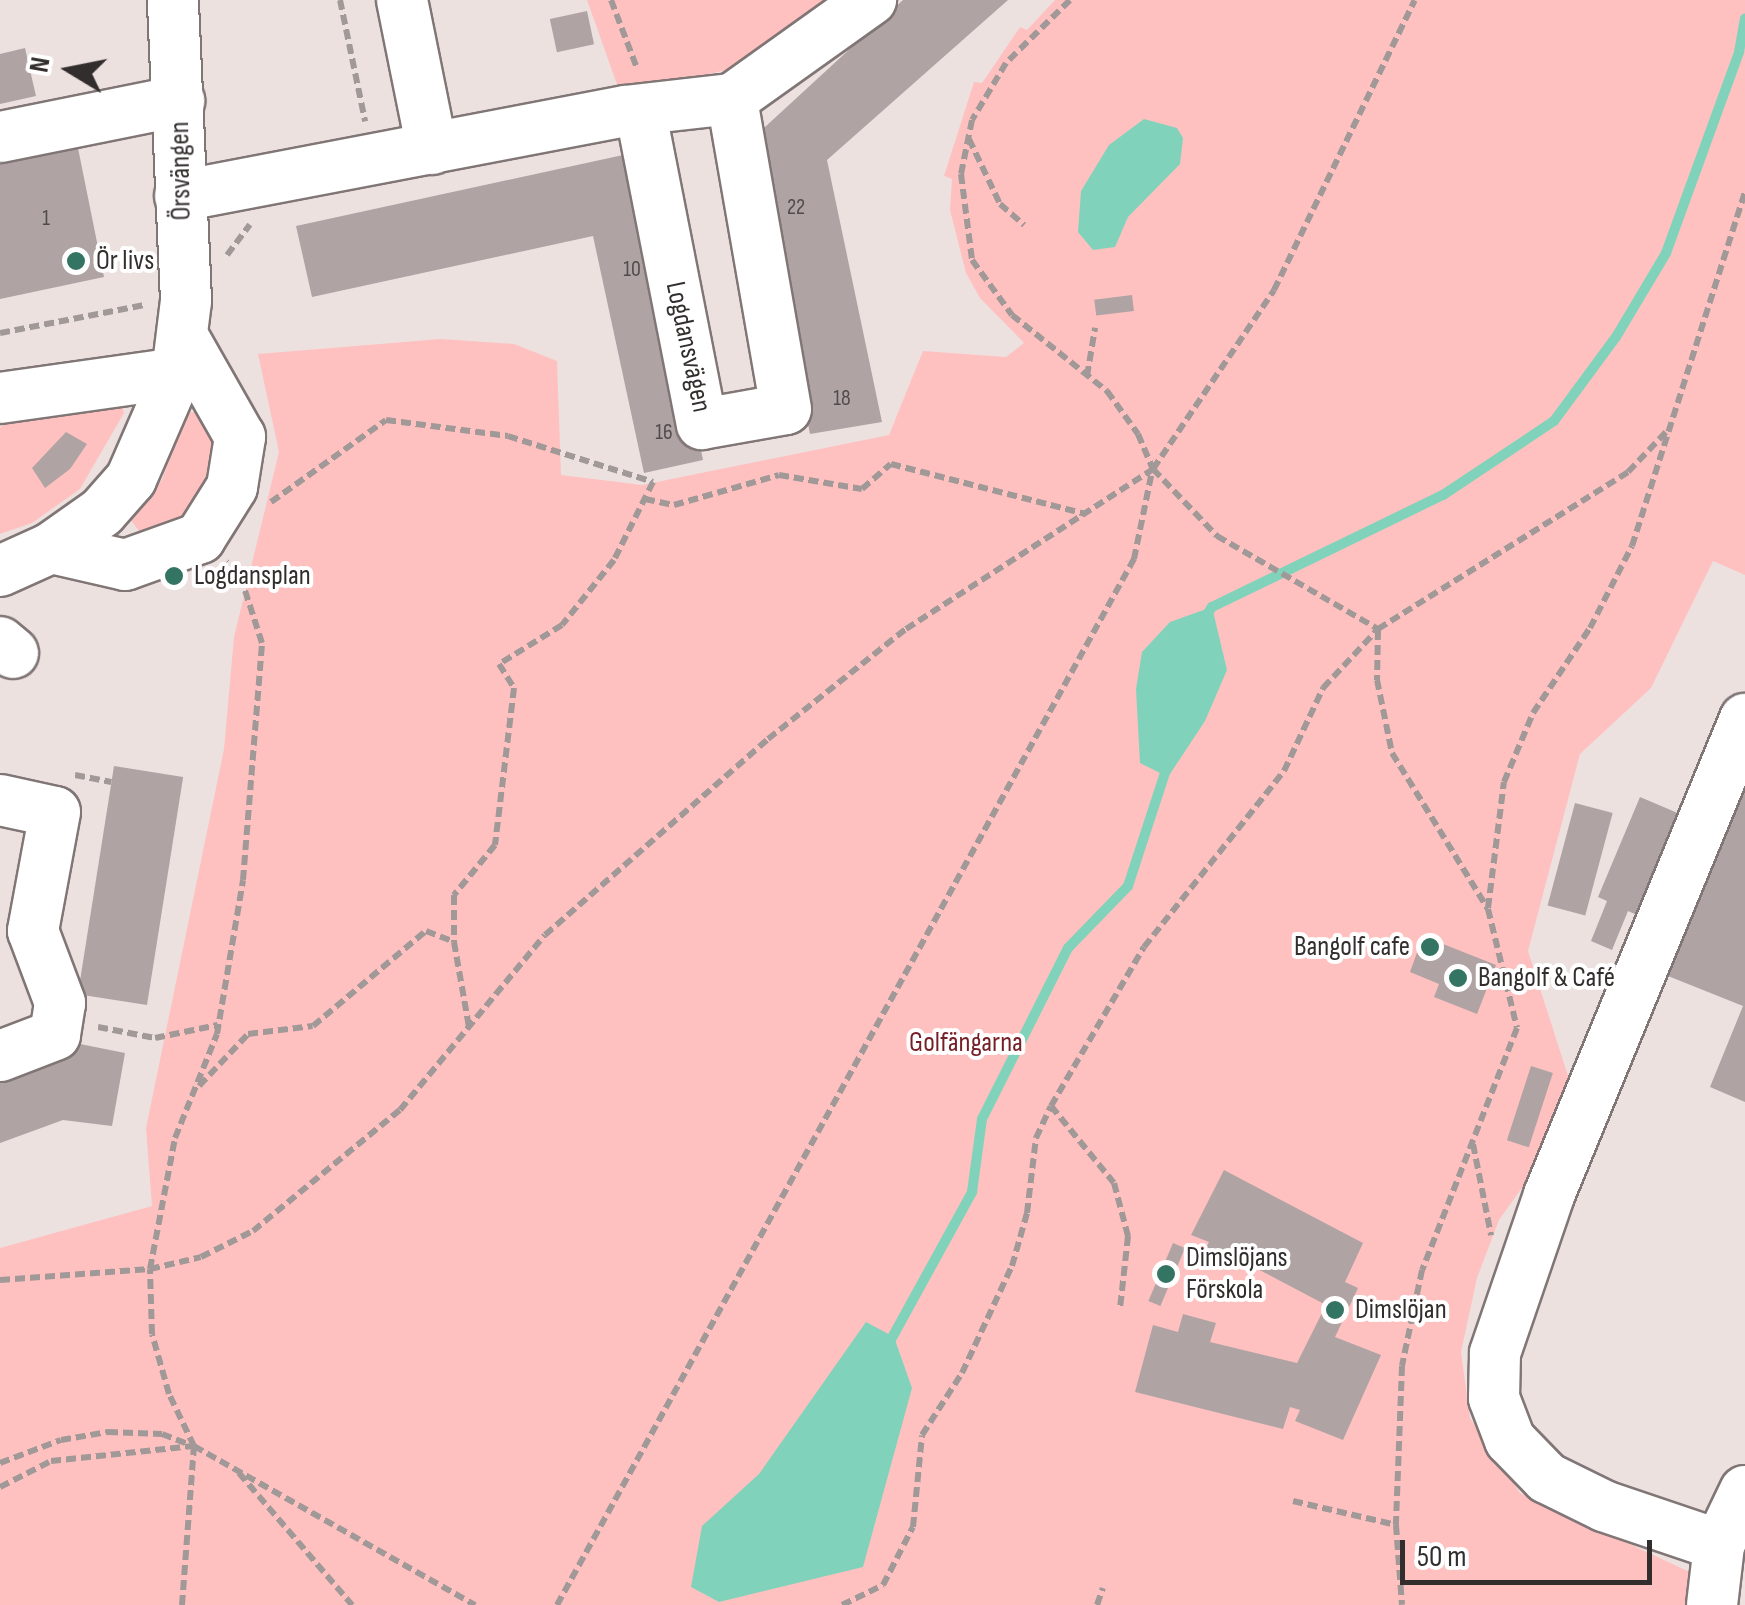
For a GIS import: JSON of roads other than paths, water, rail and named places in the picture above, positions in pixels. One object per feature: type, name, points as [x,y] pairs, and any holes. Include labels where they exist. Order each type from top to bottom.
[{"type":"street","name":"Örsvängen","points":[[0,571],[51,548],[102,512],[131,479],[183,339],[174,0]]},
{"type":"street","points":[[402,0],[432,149]]},
{"type":"street","points":[[180,196],[315,161],[374,160],[432,149],[519,122],[633,113],[732,99],[870,0]]},
{"type":"street","name":"Logdansvägen","points":[[633,113],[702,424],[786,409],[732,99]]},
{"type":"street","points":[[0,137],[179,102]]},
{"type":"street","name":"Örsvängen","points":[[51,548],[124,564],[200,538],[232,488],[240,437],[183,339]]},
{"type":"street","points":[[0,398],[183,339]]},
{"type":"street","points":[[1720,1545],[1590,1499],[1547,1478],[1510,1440],[1494,1398],[1496,1353],[1549,1195],[1745,720]]},
{"type":"street","points":[[0,800],[54,812],[16,938],[60,1003],[55,1035],[0,1056]]},
{"type":"street","points":[[1712,1605],[1720,1545],[1745,1490]]},
{"type":"waterway","points":[[1205,618],[1212,607],[1443,495],[1554,421],[1616,337],[1666,253],[1739,52],[1745,19]]},
{"type":"waterway","points":[[888,1345],[972,1192],[982,1119],[1068,948],[1128,886],[1167,767]]},
{"type":"place","name":"Ör livs","points":[[76,261]]},
{"type":"place","name":"Logdansplan","points":[[174,576]]},
{"type":"place","name":"Bangolf cafe","points":[[1430,947]]},
{"type":"place","name":"Bangolf & Café","points":[[1458,978]]},
{"type":"place","name":"Dimslöjans Förskola","points":[[1166,1274]]},
{"type":"place","name":"Dimslöjan","points":[[1335,1310]]},
{"type":"park label","name":"Golfängarna","points":[[966,1043]]}]
